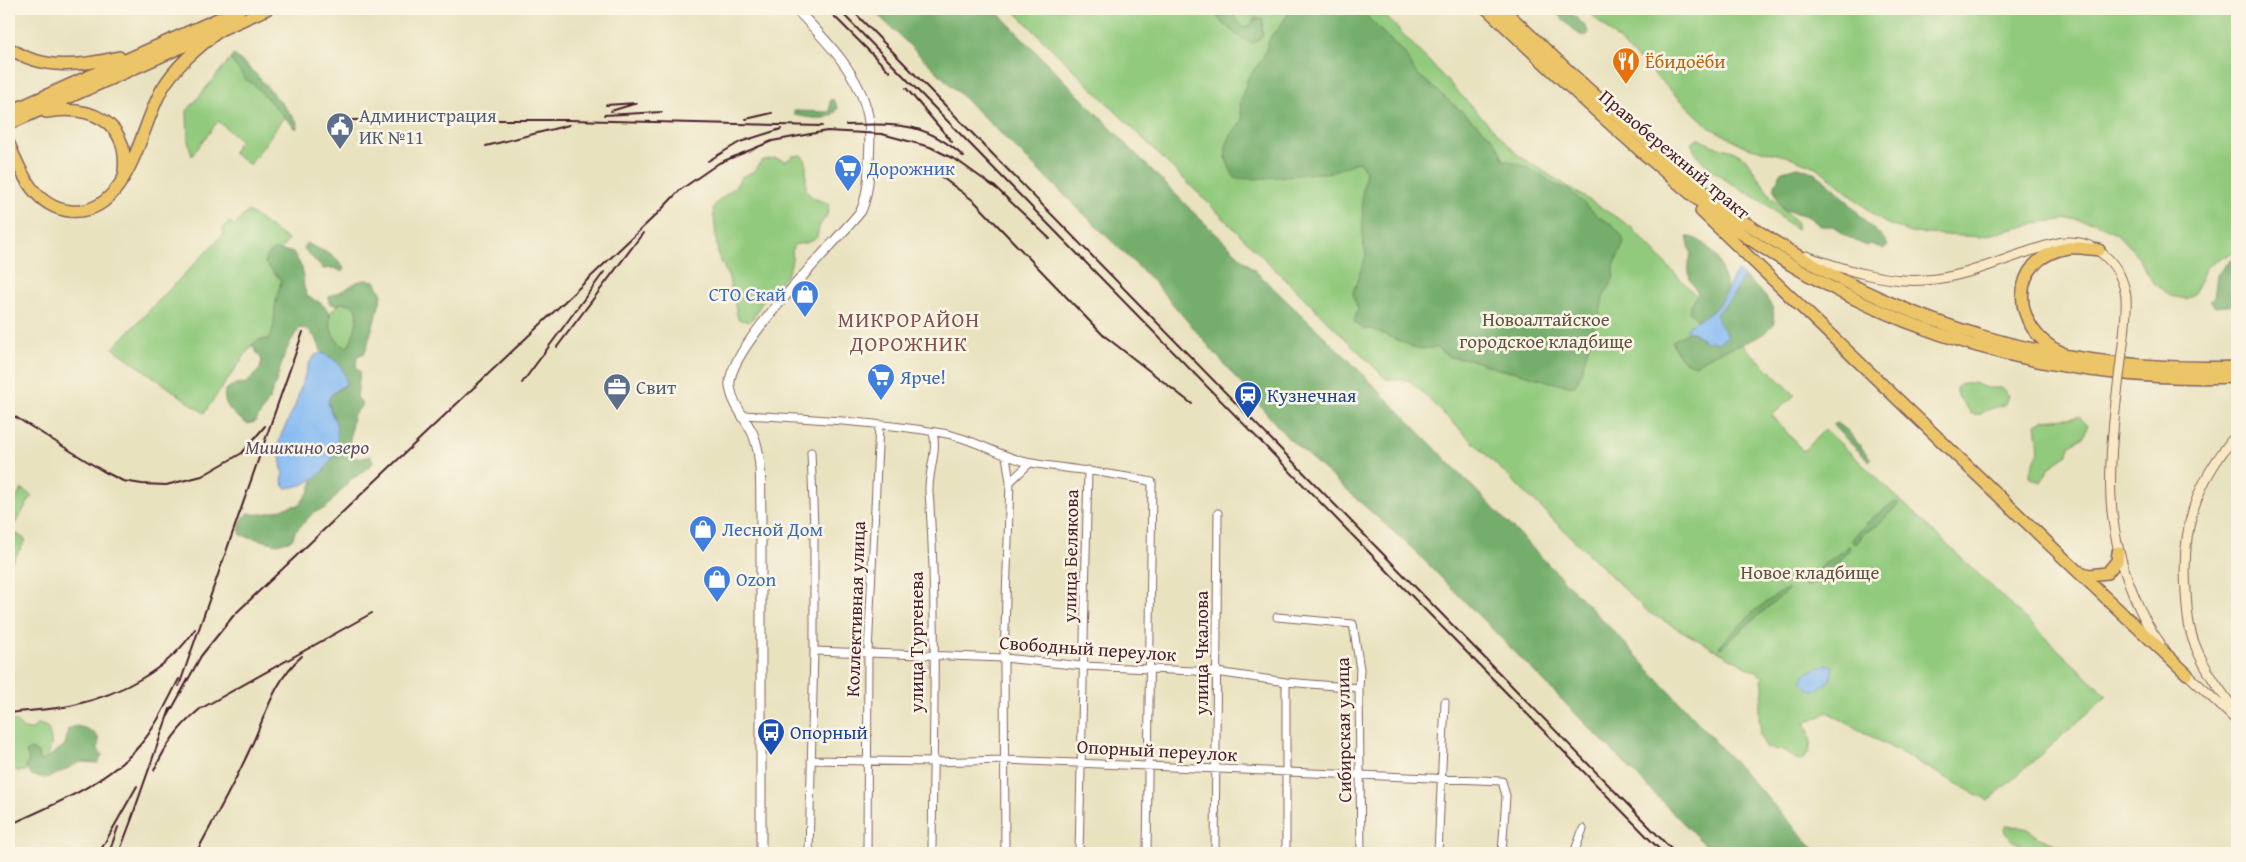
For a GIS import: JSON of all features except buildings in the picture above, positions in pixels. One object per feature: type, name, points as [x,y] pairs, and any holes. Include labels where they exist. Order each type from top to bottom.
[{"type":"highway","points":[[11,119],[161,44],[240,9]]},
{"type":"highway","points":[[11,119],[267,9]]},
{"type":"highway","name":"Правобережный тракт","points":[[1487,9],[1622,128],[1714,200],[1751,227],[1849,284],[1920,316],[1993,340],[2079,359],[2162,366],[2237,367]]},
{"type":"highway","name":"Правобережный тракт","points":[[1503,9],[1622,128],[1707,208],[1745,236],[1829,286],[1916,326],[1990,350],[2077,370],[2134,376],[2237,377]]},
{"type":"highway","points":[[9,144],[27,184],[35,193],[59,209],[77,211],[95,207],[110,197],[120,183],[133,158],[161,91],[169,78],[188,57],[220,30]]},
{"type":"highway","points":[[9,48],[30,60],[61,65],[99,62],[161,44]]},
{"type":"highway","points":[[11,119],[69,109],[92,114],[102,119],[119,136],[123,148],[124,171],[120,183]]},
{"type":"highway","points":[[1622,128],[2073,567],[2187,674]]},
{"type":"highway","points":[[2079,359],[2046,342],[2028,324],[2022,305],[2023,286],[2033,267],[2042,258],[2054,252],[2081,248],[2098,250]]},
{"type":"highway","points":[[2073,567],[2089,576],[2107,573],[2117,561],[2118,552]]},
{"type":"main road","points":[[1789,250],[1845,268],[1910,280],[1943,278],[2064,242],[2085,244],[2098,250],[2110,260],[2123,283],[2126,304],[2109,484],[2112,519],[2118,552],[2128,582],[2147,625],[2163,648],[2187,674],[2237,721]]},
{"type":"main road","points":[[2237,434],[2213,465],[2196,496],[2187,529],[2185,576],[2189,626],[2195,644],[2217,686],[2237,713]]},
{"type":"street","points":[[761,853],[761,514],[758,459],[753,436],[731,391],[730,380],[732,370],[777,305],[860,211],[867,193],[870,142],[868,117],[858,87],[838,56],[796,9]]},
{"type":"street","points":[[742,414],[818,418],[944,433],[1030,463],[1125,475],[1152,482],[1147,853]]},
{"type":"street","name":"Коллективная улица","points":[[867,853],[868,652],[878,425]]},
{"type":"street","name":"улица Тургенева","points":[[932,853],[932,517],[929,488],[936,444],[933,432]]},
{"type":"street","points":[[809,853],[814,651],[812,452]]},
{"type":"street","points":[[1005,853],[1004,658],[1010,482],[1006,456]]},
{"type":"street","points":[[1010,482],[1030,463]]},
{"type":"street","name":"улица Белякова","points":[[1079,853],[1088,470]]},
{"type":"street","name":"улица Чкалова","points":[[1215,853],[1218,513]]},
{"type":"street","name":"Сибирская улица","points":[[1277,617],[1354,624],[1360,669],[1361,853]]},
{"type":"street","name":"Свободный переулок","points":[[814,651],[1004,658],[1083,666],[1216,672],[1286,682],[1359,688]]},
{"type":"street","points":[[1286,682],[1286,853]]},
{"type":"street","points":[[1438,853],[1445,702]]},
{"type":"street","name":"Опорный переулок","points":[[811,760],[933,762],[1004,760],[1502,781],[1506,796],[1502,853]]},
{"type":"street","points":[[1574,853],[1582,829]]},
{"type":"green space","points":[[872,9],[994,9],[1192,211],[1350,361],[1620,638],[1818,853],[1713,853],[1414,550],[1286,436],[1152,280]]},
{"type":"green space","name":"Новоалтайское городское кладбище","points":[[1012,9],[1379,9],[1518,155],[1630,226],[1741,343],[1795,395],[1772,415],[1803,451],[1825,429],[2107,696],[1988,801],[1827,712],[1818,718],[1805,722],[1810,738],[1810,748],[1805,757],[1800,761],[1784,751],[1766,748],[1759,734],[1759,709],[1763,692],[1762,680],[1764,677],[1648,612],[1409,380],[1386,379]]},
{"type":"green space","points":[[1213,9],[1230,10],[1244,27],[1251,25],[1255,18],[1263,20],[1262,36],[1254,43],[1243,39],[1219,19]]},
{"type":"green space","points":[[1291,9],[1362,9],[1370,20],[1405,54],[1414,71],[1492,137],[1503,159],[1524,166],[1543,176],[1553,184],[1568,189],[1599,217],[1613,225],[1622,236],[1624,243],[1614,266],[1614,276],[1603,297],[1599,318],[1594,327],[1580,376],[1575,386],[1558,384],[1512,371],[1501,370],[1469,359],[1449,357],[1437,348],[1417,349],[1372,329],[1363,329],[1354,322],[1358,308],[1353,293],[1366,255],[1363,243],[1362,196],[1366,171],[1359,161],[1331,172],[1254,179],[1235,178],[1227,162],[1226,148],[1227,142],[1242,121],[1240,102],[1248,78],[1263,58],[1271,35],[1277,31]]},
{"type":"green space","points":[[1553,9],[1568,9],[1585,26],[1589,33],[1586,36],[1582,36],[1572,29]]},
{"type":"green space","points":[[1586,9],[2237,9],[2237,250],[2206,267],[2194,294],[2186,299],[2170,296],[2152,281],[2136,254],[2117,234],[2095,222],[2069,219],[2042,222],[1980,237],[1911,233],[1883,222],[1818,168],[1790,157],[1746,147],[1709,127]]},
{"type":"green space","points":[[233,54],[255,73],[296,120],[298,125],[296,129],[254,85],[245,79],[230,59]]},
{"type":"green space","points":[[231,58],[286,114],[250,165],[233,153],[240,140],[218,121],[192,156],[188,141],[187,111]]},
{"type":"green space","points":[[830,100],[834,100],[838,108],[830,116],[812,118],[794,115],[794,111],[830,112]]},
{"type":"green space","points":[[1698,138],[1711,145],[1733,151],[1745,158],[1770,195],[1797,223],[1797,229],[1787,223],[1766,204],[1721,177],[1702,161],[1691,142]]},
{"type":"green space","points":[[801,155],[806,161],[806,190],[813,198],[828,203],[828,212],[819,226],[818,235],[815,239],[810,242],[794,245],[792,262],[787,275],[767,295],[752,319],[749,322],[738,319],[729,278],[718,255],[713,208],[736,186],[741,177],[753,172],[763,160],[775,158],[786,161],[793,156]]},
{"type":"green space","points":[[1798,167],[1819,176],[1828,183],[1882,237],[1888,246],[1885,249],[1870,244],[1866,246],[1846,236],[1834,226],[1821,226],[1807,216],[1785,210],[1775,192],[1775,185],[1782,171]]},
{"type":"green space","points":[[248,211],[288,240],[280,251],[274,250],[265,263],[281,280],[273,328],[269,339],[258,340],[252,345],[204,413],[113,348],[225,232],[222,229],[229,222],[235,225]]},
{"type":"green space","points":[[1687,237],[1699,240],[1715,255],[1728,290],[1711,312],[1697,319],[1689,312],[1690,306],[1698,294],[1690,280],[1688,263],[1691,254]]},
{"type":"green space","points":[[306,243],[332,255],[344,268],[342,272],[335,268],[323,269],[304,249]]},
{"type":"green space","points":[[274,250],[293,252],[302,268],[304,288],[308,297],[321,303],[330,312],[331,328],[335,338],[343,345],[348,347],[351,340],[356,324],[357,309],[353,304],[336,305],[329,303],[329,297],[365,280],[375,281],[382,295],[365,353],[357,356],[356,368],[360,372],[357,397],[363,405],[353,415],[349,446],[352,455],[359,459],[371,456],[373,463],[351,479],[326,508],[314,512],[295,532],[292,540],[277,544],[241,535],[240,523],[248,513],[261,514],[299,505],[309,492],[314,478],[325,470],[336,424],[328,401],[330,396],[346,384],[344,374],[339,365],[332,358],[322,353],[317,340],[308,329],[300,328],[286,351],[270,398],[255,422],[247,424],[227,406],[225,390],[235,384],[247,383],[260,369],[262,360],[252,345],[258,340],[269,339],[272,331],[281,280],[265,263],[266,257]]},
{"type":"green space","points":[[2231,259],[2237,260],[2237,305],[2215,307],[2210,301],[2214,297],[2217,275]]},
{"type":"green space","points":[[1744,276],[1766,297],[1773,309],[1774,324],[1757,338],[1705,358],[1696,365],[1683,360],[1672,341],[1690,332],[1703,340],[1716,320],[1716,314],[1732,297]]},
{"type":"green space","points":[[343,303],[351,305],[358,314],[357,328],[348,348],[336,340],[332,333],[329,319],[336,307]]},
{"type":"green space","points":[[1962,383],[1974,383],[1986,388],[2002,388],[2008,396],[2005,404],[1981,414],[1972,414],[1958,396],[1956,388]]},
{"type":"green space","points":[[2080,417],[2087,426],[2084,437],[2070,445],[2068,455],[2050,467],[2041,482],[2029,477],[2039,451],[2036,424],[2043,420]]},
{"type":"green space","points":[[1836,423],[1847,430],[1871,459],[1869,461],[1836,429],[1833,425]]},
{"type":"green space","points":[[22,489],[32,496],[11,530],[26,540],[9,567],[9,509]]},
{"type":"green space","points":[[1896,502],[1899,504],[1877,526],[1864,533],[1858,542],[1853,543],[1851,541],[1871,519]]},
{"type":"green space","points":[[1849,546],[1850,548],[1846,554],[1832,569],[1810,586],[1805,586],[1804,579]]},
{"type":"green space","points":[[1787,588],[1787,591],[1720,648],[1719,646],[1755,610]]},
{"type":"green space","points":[[9,721],[15,721],[24,729],[31,730],[38,724],[47,727],[51,745],[49,754],[43,762],[39,760],[38,753],[31,749],[26,752],[29,760],[26,766],[27,771],[17,771],[9,764]]},
{"type":"green space","points":[[76,726],[89,730],[99,739],[98,749],[102,755],[98,763],[80,762],[53,776],[45,778],[31,775],[26,766],[29,760],[26,752],[31,749],[38,753],[39,760],[43,761],[65,745],[68,729]]},
{"type":"green space","points":[[2006,825],[2027,829],[2040,838],[2060,846],[2064,853],[2034,853],[2006,834],[2004,829]]},
{"type":"water","points":[[1738,271],[1744,276],[1732,297],[1716,314],[1717,321],[1727,337],[1717,343],[1711,340],[1708,343],[1693,332],[1687,332],[1687,329],[1693,322],[1715,309]]},
{"type":"water","name":"Мишкино озеро","points":[[322,353],[336,361],[344,373],[346,384],[331,395],[328,402],[336,424],[336,448],[326,468],[317,476],[308,482],[285,488],[282,481],[283,476],[278,445],[295,406],[308,365],[315,355]]},
{"type":"water","points":[[1827,664],[1833,666],[1830,680],[1815,691],[1810,690],[1802,682],[1806,673]]},
{"type":"railway","points":[[827,9],[890,72]]},
{"type":"railway","points":[[838,9],[1663,853]]},
{"type":"railway","points":[[851,9],[1675,853]]},
{"type":"railway","points":[[906,88],[952,142]]},
{"type":"railway","points":[[606,105],[637,103],[611,111]]},
{"type":"railway","points":[[604,115],[662,112]]},
{"type":"railway","points":[[746,119],[772,113]]},
{"type":"railway","points":[[347,120],[569,120],[822,126]]},
{"type":"railway","points":[[486,146],[569,125]]},
{"type":"railway","points":[[846,125],[895,125],[909,127],[936,137],[950,145],[964,157]]},
{"type":"railway","points":[[708,161],[740,142],[781,129]]},
{"type":"railway","points":[[168,716],[201,656],[234,615],[680,190],[719,163],[772,141],[827,131],[882,134],[930,147],[958,161],[997,189]]},
{"type":"railway","points":[[928,167],[974,201],[1102,334],[1192,404]]},
{"type":"railway","points":[[993,185],[1050,239]]},
{"type":"railway","points":[[557,347],[643,233]]},
{"type":"railway","points":[[522,383],[604,272]]},
{"type":"railway","points":[[179,686],[303,332]]},
{"type":"railway","points":[[9,413],[103,471],[123,481],[142,484],[166,485],[202,476],[242,453],[265,426]]},
{"type":"railway","points":[[154,770],[173,737],[200,709],[372,613]]},
{"type":"railway","points":[[9,713],[74,705],[126,687],[172,657],[195,629]]},
{"type":"railway","points":[[196,853],[243,764],[277,688],[292,666],[302,656]]},
{"type":"railway","points":[[9,825],[79,792],[127,759],[152,729],[179,679]]},
{"type":"railway","points":[[131,820],[170,709]]},
{"type":"railway","points":[[99,853],[137,786]]},
{"type":"railway","points":[[119,853],[134,813]]},
{"type":"railway","points":[[109,853],[118,827]]},
{"type":"place","name":"Ёбидоёби","points":[[1626,85]]},
{"type":"place","name":"Администрация ИК №11","points":[[340,150]]},
{"type":"place","name":"Дорожник","points":[[848,192]]},
{"type":"place","name":"СТО Скай","points":[[805,318]]},
{"type":"place","name":"Ярче!","points":[[881,401]]},
{"type":"place","name":"Свит","points":[[617,411]]},
{"type":"place","name":"Кузнечная","points":[[1248,419]]},
{"type":"place","name":"Лесной Дом","points":[[703,553]]},
{"type":"place","name":"Ozon","points":[[717,603]]},
{"type":"place","name":"Опорный","points":[[771,756]]},
{"type":"district","name":"МИКРОРАЙОН ДОРОЖНИК","points":[[909,331]]},
{"type":"park label","name":"Новое кладбище","points":[[1810,572]]}]
